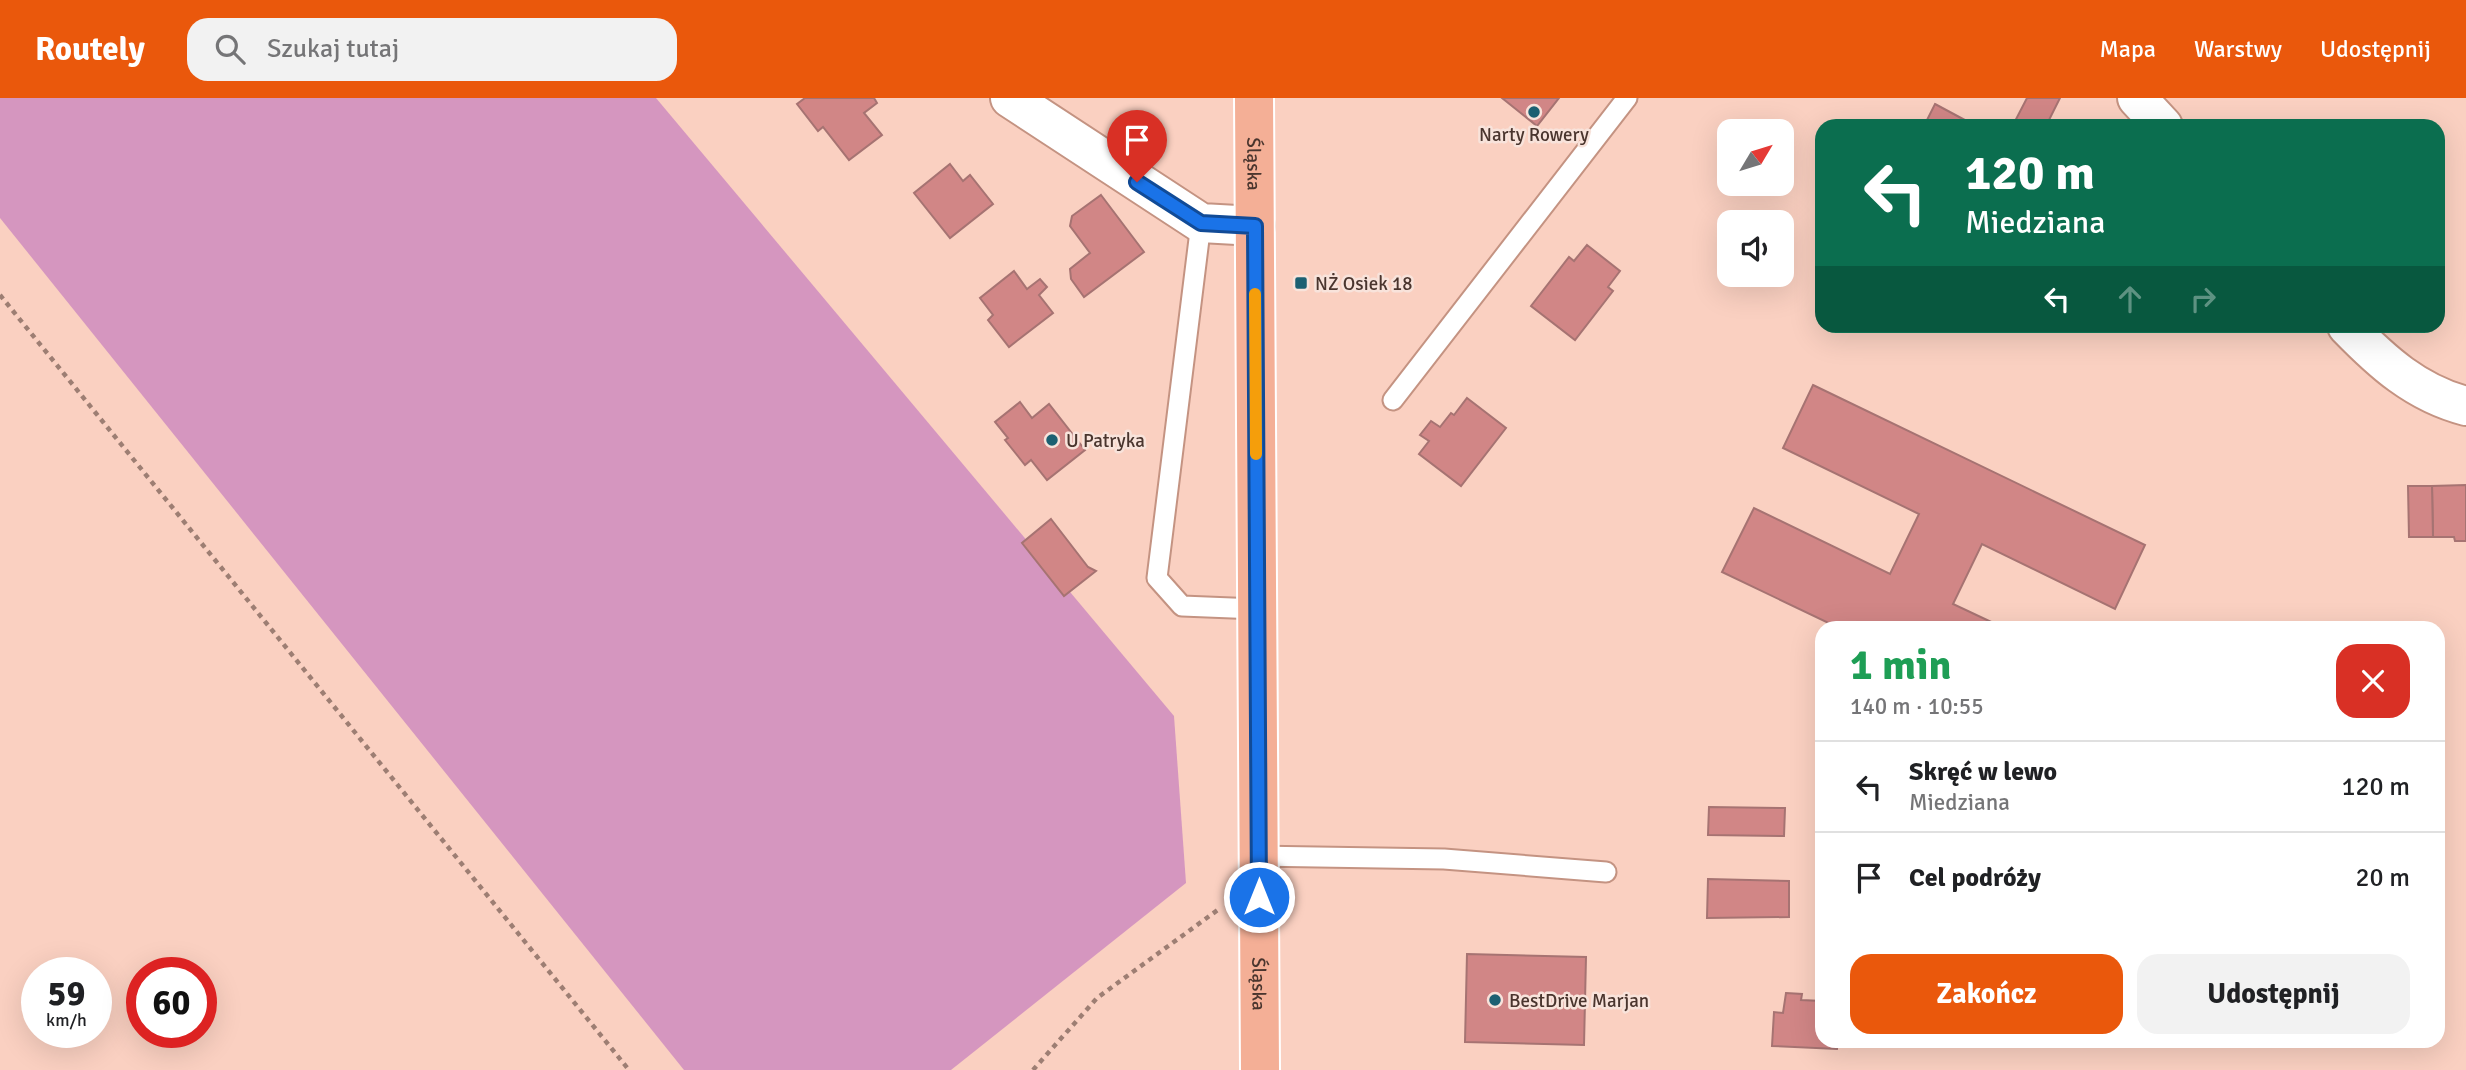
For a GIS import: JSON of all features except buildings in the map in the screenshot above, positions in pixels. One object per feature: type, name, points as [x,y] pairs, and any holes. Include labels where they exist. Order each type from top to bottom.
[{"type":"main road","name":"Śląska","points":[[1254,98],[1261,1070]]},
{"type":"street","points":[[1010,98],[1201,223],[1255,226]]},
{"type":"street","points":[[2137,98],[2156,119]]},
{"type":"street","points":[[2354,333],[2394,370],[2423,391],[2466,406]]},
{"type":"lane","points":[[1393,400],[1627,98]]},
{"type":"lane","points":[[1201,223],[1157,578],[1182,606],[1257,609]]},
{"type":"lane","points":[[1259,856],[1444,859],[1606,872]]},
{"type":"path","points":[[0,295],[629,1070]]},
{"type":"path","points":[[1033,1070],[1097,998],[1232,899],[1259,897]]},
{"type":"shaded area","points":[[0,98],[656,98],[1174,716],[1186,883],[951,1070],[684,1070],[0,218]]},
{"type":"slow traffic","points":[[1255,294],[1256,454]]},
{"type":"place","name":"Narty Rowery","points":[[1534,112]]},
{"type":"place","name":"NŻ Osiek 18","points":[[1301,283]]},
{"type":"place","name":"U Patryka","points":[[1052,440]]},
{"type":"place","name":"BestDrive Marjan","points":[[1495,1000]]},
{"type":"route","points":[[1137,182],[1201,223],[1255,226],[1259,897]]}]
